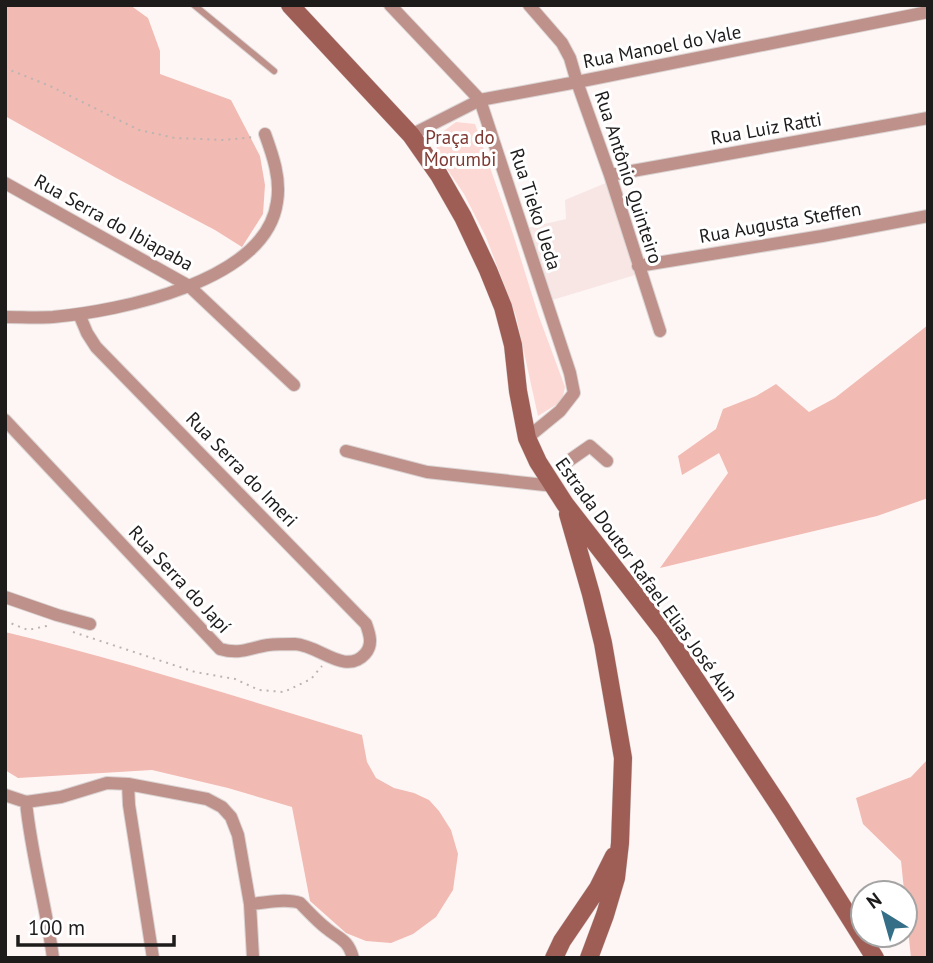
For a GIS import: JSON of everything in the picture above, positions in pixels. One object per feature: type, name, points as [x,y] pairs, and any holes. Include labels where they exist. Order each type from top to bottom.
[{"type":"main road","name":"Estrada Doutor Rafael Elias José Aun","points":[[290,5],[411,135],[439,175],[463,218],[503,307],[513,345],[527,438],[538,462],[565,504],[672,644],[782,810],[875,958]]},
{"type":"main road","points":[[565,504],[603,643],[623,758],[616,878],[589,958]]},
{"type":"main road","points":[[591,594],[601,580],[619,572]]},
{"type":"main road","points":[[554,958],[562,941],[598,888],[620,843]]},
{"type":"street","name":"Rua Tieko Ueda","points":[[390,5],[480,100],[570,373],[573,393],[560,411],[527,438]]},
{"type":"street","name":"Rua Antônio Quinteiro","points":[[529,5],[562,43],[570,58],[660,331]]},
{"type":"street","name":"Rua Manoel do Vale","points":[[411,135],[480,100],[928,12]]},
{"type":"street","name":"Rua Luiz Ratti","points":[[610,175],[928,118]]},
{"type":"street","points":[[6,317],[79,314],[141,303],[189,286],[222,270],[253,249],[270,227],[277,203],[278,180],[265,134]]},
{"type":"street","name":"Rua Serra do Ibiapaba","points":[[5,183],[189,286],[294,385]]},
{"type":"street","name":"Rua Augusta Steffen","points":[[638,266],[928,216]]},
{"type":"street","name":"Rua Serra do Imeri","points":[[79,314],[96,347],[366,624],[371,636],[368,651]]},
{"type":"street","name":"Rua Serra do Japí","points":[[5,420],[220,649],[233,653],[266,646],[305,644],[329,657],[350,662],[360,660],[368,651]]},
{"type":"street","points":[[567,462],[590,446],[607,461]]},
{"type":"street","points":[[346,450],[427,472],[554,486]]},
{"type":"street","points":[[5,588],[11,598],[90,624]]},
{"type":"street","points":[[5,795],[26,802],[61,797],[107,783],[128,784],[207,799],[222,807],[231,817],[238,835],[250,905],[253,958]]},
{"type":"street","points":[[128,784],[153,958]]},
{"type":"street","points":[[26,802],[53,958]]},
{"type":"street","points":[[250,905],[296,901],[329,931],[341,937],[352,954]]},
{"type":"lane","points":[[194,5],[274,72]]},
{"type":"path","points":[[5,68],[50,86],[139,131],[175,138],[224,140],[265,134]]},
{"type":"path","points":[[5,621],[28,630],[52,625]]},
{"type":"path","points":[[65,630],[195,672],[235,679],[259,690],[284,692],[311,679],[329,657]]},
{"type":"shaded area","points":[[5,5],[130,5],[148,18],[160,51],[160,74],[231,100],[260,156],[265,185],[263,214],[242,247],[5,116]]},
{"type":"shaded area","points":[[608,182],[635,275],[549,301],[523,229],[566,219],[565,200]]},
{"type":"shaded area","points":[[928,325],[928,498],[877,516],[660,568],[728,473],[719,453],[682,475],[678,456],[716,429],[723,409],[756,396],[776,384],[809,412],[835,398]]},
{"type":"shaded area","points":[[5,632],[140,668],[362,735],[367,762],[376,778],[394,788],[429,800],[451,830],[458,854],[453,890],[436,917],[413,934],[391,943],[366,941],[346,933],[310,901],[292,807],[152,770],[18,778],[5,770]]},
{"type":"shaded area","points":[[928,759],[928,958],[911,958],[910,949],[919,949],[919,879],[903,879],[901,861],[863,824],[856,798],[911,777]]},
{"type":"green space","name":"Praça do Morumbi","points":[[456,122],[475,124],[565,387],[562,401],[538,416],[516,316],[502,279],[486,237],[464,194],[443,163],[433,139]]}]
